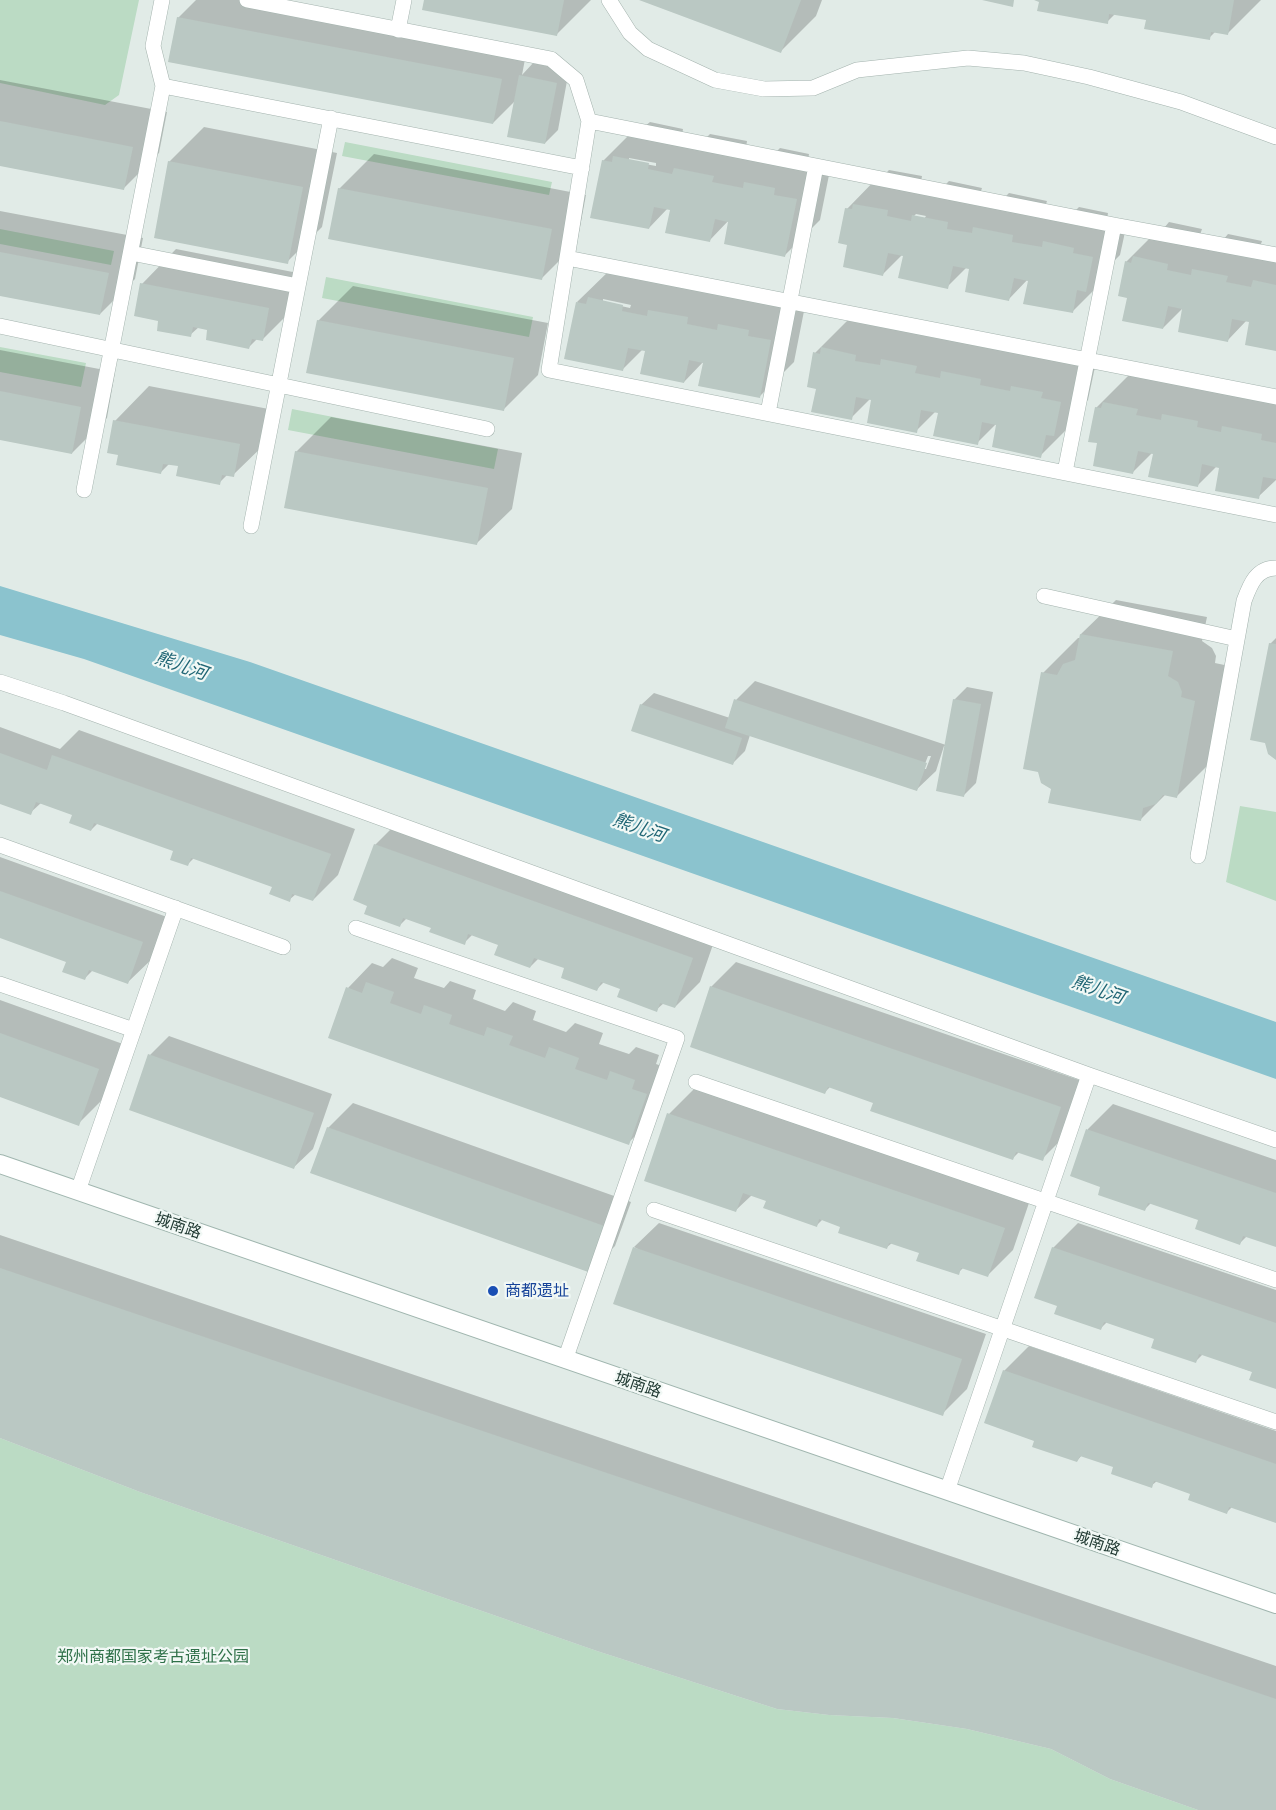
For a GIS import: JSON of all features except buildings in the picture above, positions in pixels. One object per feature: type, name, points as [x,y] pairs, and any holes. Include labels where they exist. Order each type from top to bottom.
[{"type":"street","name":"城南路","points":[[0,1164],[1276,1604]]},
{"type":"lane","points":[[84,490],[163,86],[153,46],[162,0]]},
{"type":"lane","points":[[247,0],[551,59],[576,80],[590,121],[549,370],[1276,515]]},
{"type":"lane","points":[[398,30],[404,0]]},
{"type":"lane","points":[[609,0],[630,33],[648,49],[715,80],[764,89],[813,88],[857,70],[968,58],[1024,63],[1089,76],[1181,102],[1276,137]]},
{"type":"lane","points":[[163,86],[582,168]]},
{"type":"lane","points":[[251,526],[331,118]]},
{"type":"lane","points":[[590,121],[1276,255]]},
{"type":"lane","points":[[768,413],[816,166]]},
{"type":"lane","points":[[1065,472],[1114,225]]},
{"type":"lane","points":[[130,253],[298,286]]},
{"type":"lane","points":[[567,258],[1276,397]]},
{"type":"lane","points":[[0,326],[487,429]]},
{"type":"lane","points":[[1198,856],[1244,601],[1252,579],[1270,568],[1276,568]]},
{"type":"lane","points":[[1044,596],[1237,639]]},
{"type":"lane","points":[[0,682],[109,719],[1089,1075],[1276,1140]]},
{"type":"lane","points":[[0,845],[283,947]]},
{"type":"lane","points":[[78,1191],[176,908]]},
{"type":"lane","points":[[356,928],[676,1038],[565,1360]]},
{"type":"lane","points":[[0,984],[134,1030]]},
{"type":"lane","points":[[947,1491],[1089,1075]]},
{"type":"lane","points":[[696,1082],[1276,1280]]},
{"type":"lane","points":[[654,1210],[1276,1422]]},
{"type":"green space","points":[[0,0],[139,0],[119,95],[105,105],[0,83]]},
{"type":"green space","points":[[345,142],[552,182],[549,195],[342,156]]},
{"type":"green space","points":[[0,229],[114,251],[111,265],[0,244]]},
{"type":"green space","points":[[326,277],[533,317],[529,337],[322,298]]},
{"type":"green space","points":[[0,347],[86,363],[81,387],[0,372]]},
{"type":"green space","points":[[292,409],[498,449],[494,469],[288,430]]},
{"type":"green space","points":[[1240,806],[1276,812],[1276,901],[1226,882]]},
{"type":"green space","name":"郑州商都国家考古遗址公园","points":[[0,1438],[140,1492],[597,1651],[777,1709],[829,1715],[893,1718],[967,1729],[1051,1749],[1110,1779],[1198,1810],[0,1810]]},
{"type":"water","name":"熊儿河","points":[[0,586],[250,662],[1276,1022],[1276,1079],[84,659],[0,635]]},
{"type":"place","name":"商都遗址","points":[[493,1291]]}]
